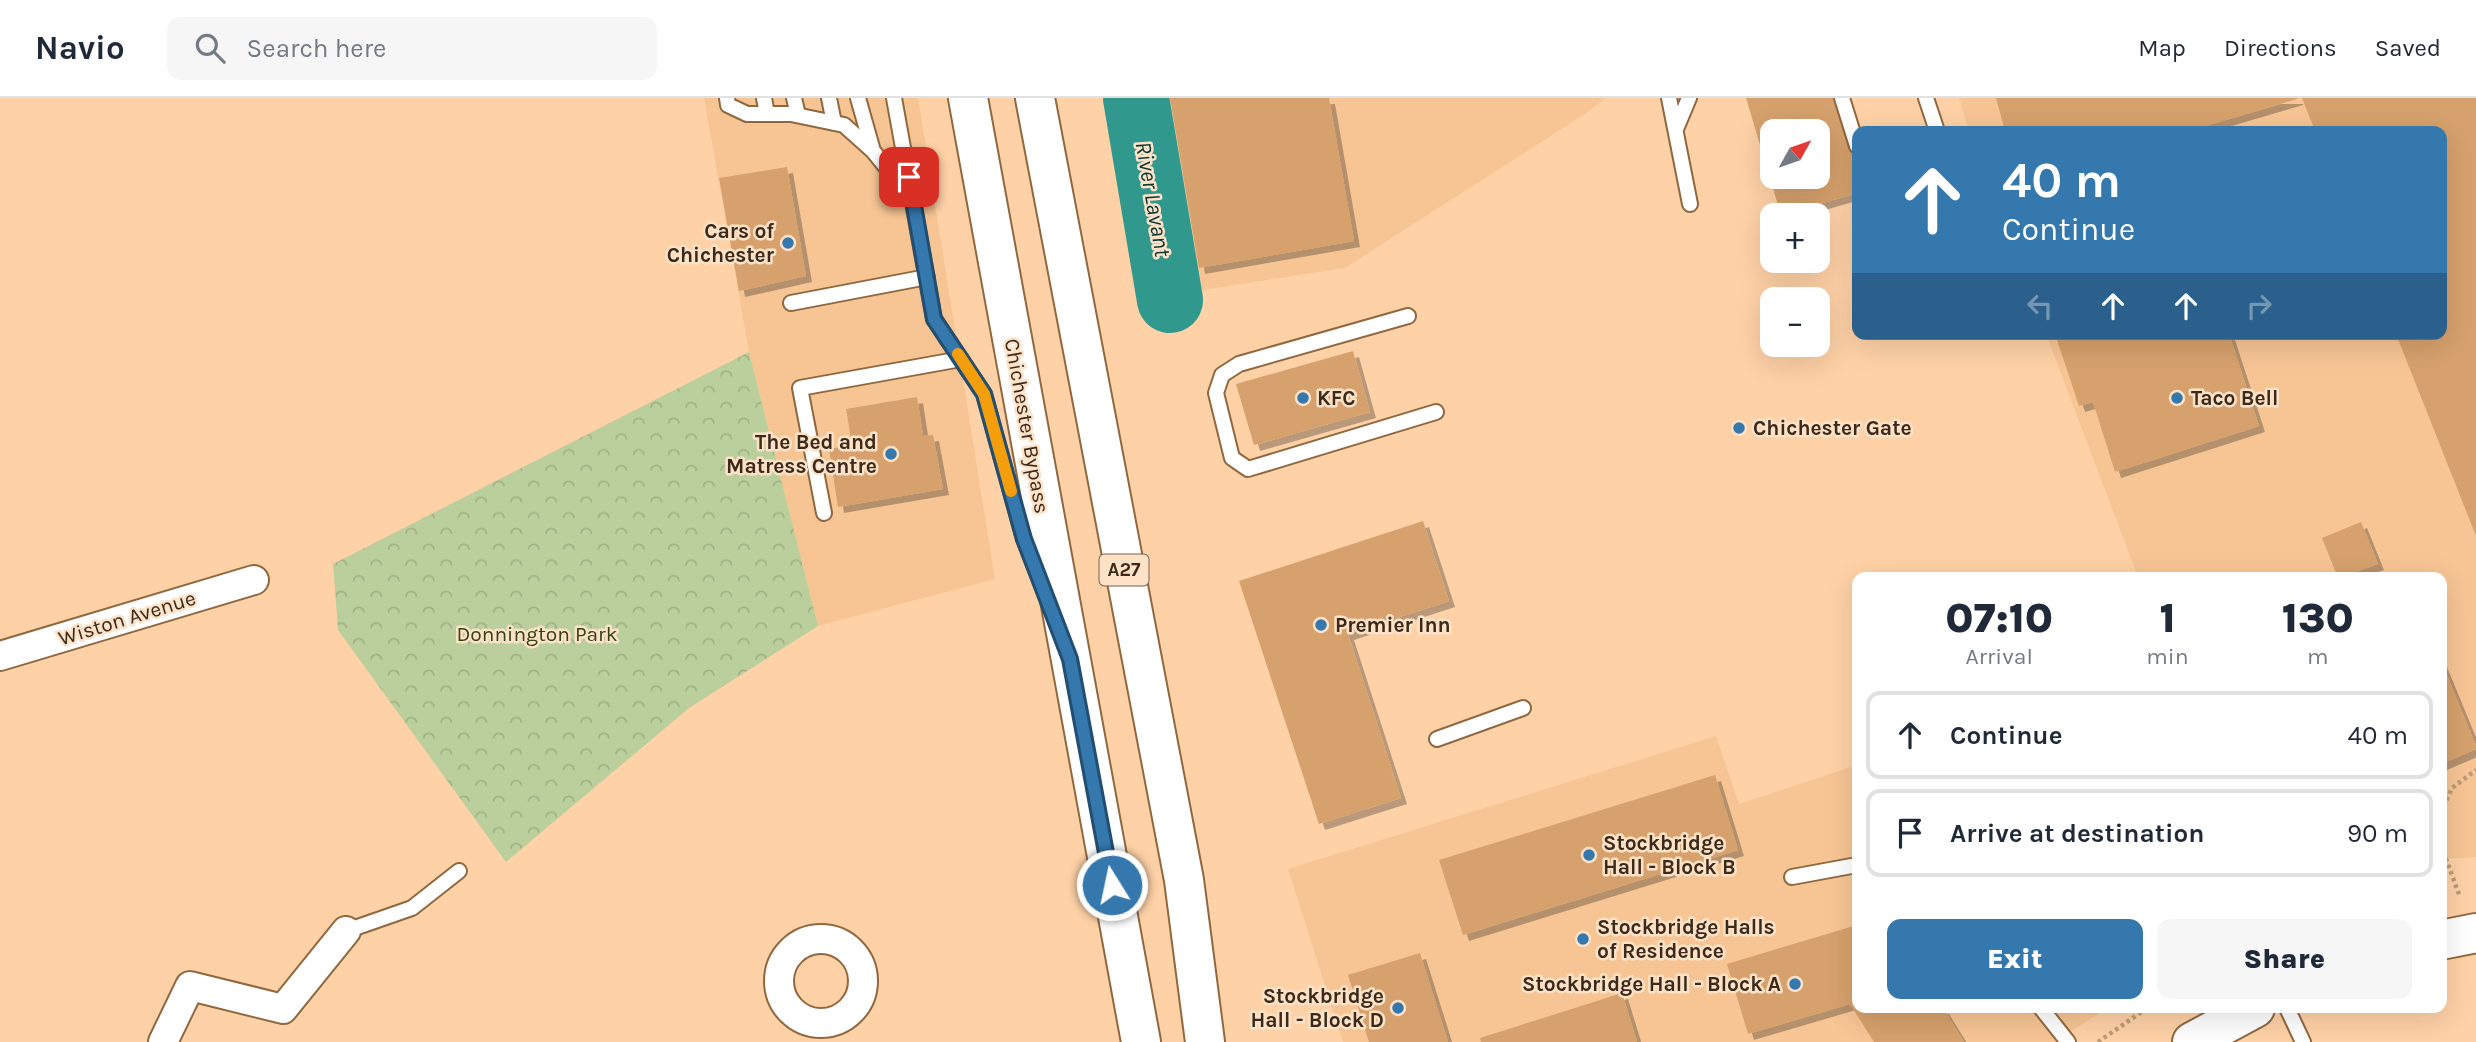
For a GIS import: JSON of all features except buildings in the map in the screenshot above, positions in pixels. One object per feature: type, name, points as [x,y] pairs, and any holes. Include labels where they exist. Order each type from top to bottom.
[{"type":"main road","name":"Chichester Bypass","points":[[968,98],[1141,1042]]},
{"type":"main road","name":"A27","points":[[1035,98],[1184,880],[1205,1042]]},
{"type":"main road","name":"A27","points":[[1184,880],[1201,915],[1229,1042]]},
{"type":"main road","points":[[2447,939],[2476,933]]},
{"type":"main road","points":[[2192,1042],[2246,1013]]},
{"type":"street","name":"Wiston Avenue","points":[[0,656],[254,580]]},
{"type":"street","points":[[163,1042],[190,986],[283,1009],[346,930]]},
{"type":"lane","points":[[727,98],[728,105],[747,114],[798,115],[844,125],[873,151],[913,200]]},
{"type":"lane","points":[[764,98],[767,114]]},
{"type":"lane","points":[[794,98],[798,115]]},
{"type":"lane","points":[[829,98],[834,123]]},
{"type":"lane","points":[[858,98],[873,151]]},
{"type":"lane","points":[[894,98],[934,319],[984,394],[1024,539],[1070,659]]},
{"type":"lane","points":[[1669,98],[1690,204]]},
{"type":"lane","points":[[1676,131],[1689,98]]},
{"type":"lane","points":[[1842,98],[1852,130]]},
{"type":"lane","points":[[1926,98],[1935,126]]},
{"type":"lane","points":[[791,303],[927,277]]},
{"type":"lane","points":[[1408,316],[1239,364],[1222,375],[1216,393],[1232,458],[1248,469],[1436,412]]},
{"type":"lane","points":[[824,513],[800,388],[961,359]]},
{"type":"lane","points":[[1437,739],[1522,708]]},
{"type":"lane","points":[[1792,877],[1852,866]]},
{"type":"lane","points":[[346,930],[412,908],[459,871]]},
{"type":"lane","points":[[2045,1013],[2068,1042]]},
{"type":"lane","points":[[2290,1013],[2304,1042]]},
{"type":"path","points":[[2447,799],[2452,788],[2476,771]]},
{"type":"path","points":[[2447,861],[2460,897]]},
{"type":"path","points":[[2098,1042],[2140,1013]]},
{"type":"shaded area","points":[[704,98],[918,98],[995,579],[818,626],[749,352]]},
{"type":"shaded area","points":[[1148,98],[1606,98],[1345,268],[1177,294]]},
{"type":"shaded area","points":[[1959,98],[2476,98],[2476,857],[2447,859],[2447,572],[2136,572],[2048,340],[2447,340],[2447,126],[1967,126]]},
{"type":"shaded area","name":"Stockbridge Halls of Residence","points":[[1716,736],[1739,804],[1852,767],[1852,1013],[2099,1013],[2055,1042],[1343,1042],[1288,869]]},
{"type":"green space","name":"Donnington Park","points":[[749,352],[818,626],[689,708],[506,862],[338,630],[333,564]]},
{"type":"waterway","name":"River Lavant","points":[[1136,98],[1170,300]]},
{"type":"slow traffic","points":[[958,354],[984,394],[1011,491]]},
{"type":"place","name":"Cars of Chichester","points":[[788,243]]},
{"type":"place","name":"KFC","points":[[1303,398]]},
{"type":"place","name":"Taco Bell","points":[[2177,398]]},
{"type":"place","name":"Chichester Gate","points":[[1739,428]]},
{"type":"place","name":"The Bed and Matress Centre","points":[[891,454]]},
{"type":"place","name":"Premier Inn","points":[[1321,625]]},
{"type":"place","name":"Stockbridge Hall - Block B","points":[[1589,855]]},
{"type":"place","name":"Stockbridge Halls of Residence","points":[[1583,939]]},
{"type":"place","name":"Stockbridge Hall - Block A","points":[[1795,984]]},
{"type":"place","name":"Stockbridge Hall - Block D","points":[[1398,1008]]},
{"type":"route","points":[[909,177],[934,319],[984,394],[1024,539],[1070,659],[1112,885]]}]
